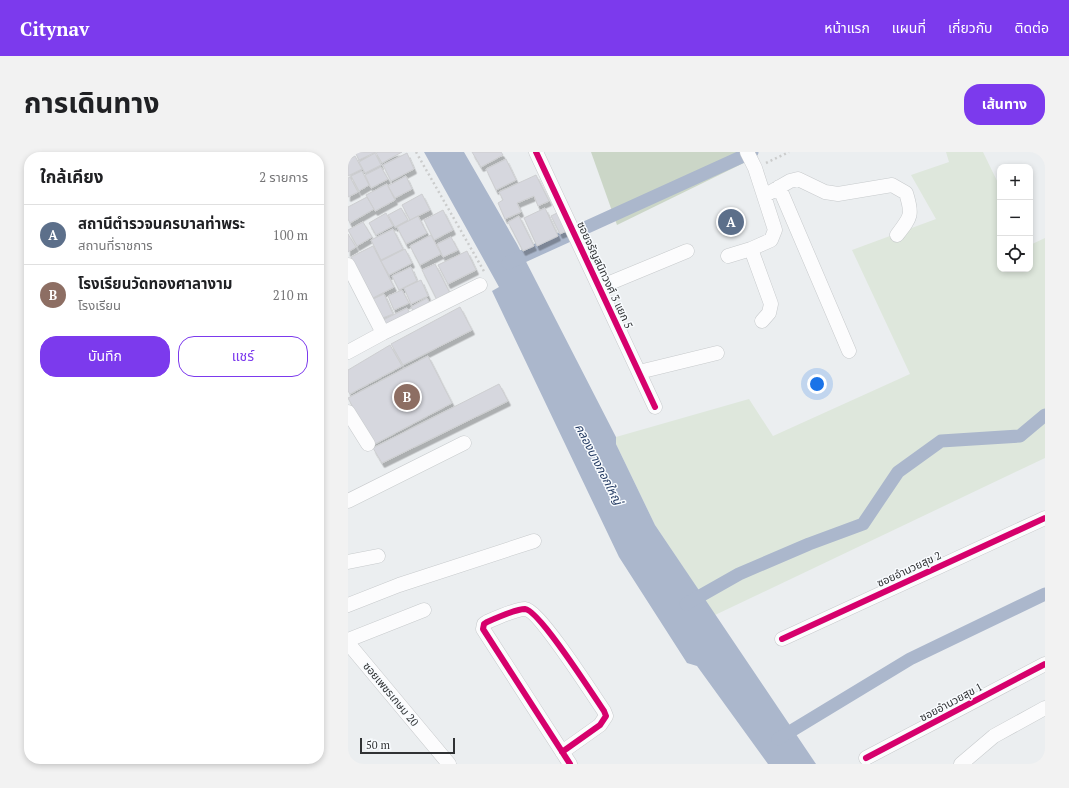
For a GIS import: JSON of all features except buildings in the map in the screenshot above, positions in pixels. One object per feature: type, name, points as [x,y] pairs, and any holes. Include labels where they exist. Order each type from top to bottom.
[{"type":"street","name":"ซอยจรัญสนิทวงศ์ 3 แยก 5","points":[[536,152],[573,228],[655,407]]},
{"type":"street","points":[[728,256],[751,249],[771,240],[774,236],[775,230],[752,161]]},
{"type":"street","points":[[764,196],[790,180],[798,179],[825,192],[838,194],[892,185],[906,193],[911,210],[908,222],[897,235]]},
{"type":"street","points":[[779,188],[850,351]]},
{"type":"street","points":[[751,249],[771,304],[769,313],[762,321]]},
{"type":"street","points":[[600,287],[687,251]]},
{"type":"street","points":[[348,265],[383,333]]},
{"type":"street","points":[[348,352],[484,282]]},
{"type":"street","points":[[639,372],[717,353]]},
{"type":"street","points":[[348,412],[368,444]]},
{"type":"street","points":[[348,501],[464,443]]},
{"type":"street","name":"ซอยอำนวยสุข 2","points":[[782,639],[1045,518]]},
{"type":"street","points":[[348,605],[399,585],[534,541]]},
{"type":"street","points":[[348,562],[378,556]]},
{"type":"street","points":[[562,752],[600,725],[606,716],[604,711],[551,633],[532,612],[524,609],[487,622],[484,624],[483,629],[562,752],[570,764]]},
{"type":"street","points":[[348,640],[424,610]]},
{"type":"street","name":"ซอยเพชรเกษม 20","points":[[348,643],[443,762]]},
{"type":"street","name":"ซอยอำนวยสุข 1","points":[[866,758],[1045,664]]},
{"type":"street","points":[[961,764],[994,736],[1045,708]]},
{"type":"path","points":[[416,152],[484,282]]},
{"type":"path","points":[[752,161],[789,152]]},
{"type":"shaded area","points":[[946,152],[983,152],[997,181],[997,272],[1033,272],[1033,244],[1045,238],[1045,458],[715,615],[655,525],[616,444],[616,437],[749,399],[773,436],[910,374],[852,250],[936,219],[911,175],[949,162]]},
{"type":"green space","points":[[591,152],[754,152],[756,157],[617,225]]},
{"type":"water","name":"คลองบางกอกใหญ่","points":[[424,152],[464,152],[517,244],[616,437],[616,444],[655,525],[816,764],[768,764],[697,666],[687,663],[619,557],[492,291],[499,287]]},
{"type":"waterway","points":[[508,263],[752,152]]},
{"type":"waterway","points":[[686,604],[739,574],[809,544],[863,524],[898,472],[941,441],[1020,436],[1045,415]]},
{"type":"waterway","points":[[778,739],[910,659],[1045,594]]},
{"type":"cycle path","points":[[536,152],[655,407]]},
{"type":"cycle path","points":[[782,639],[1045,518]]},
{"type":"cycle path","points":[[562,752],[600,725],[606,716],[604,711],[553,637],[532,613],[525,609],[521,609],[487,622],[484,624],[483,629],[570,764]]},
{"type":"cycle path","points":[[866,758],[1045,664]]},
{"type":"place","name":"สถานีตำรวจนครบาลท่าพระ","points":[[731,222]]},
{"type":"place","name":"โรงเรียนวัดทองศาลางาม","points":[[407,397]]}]
